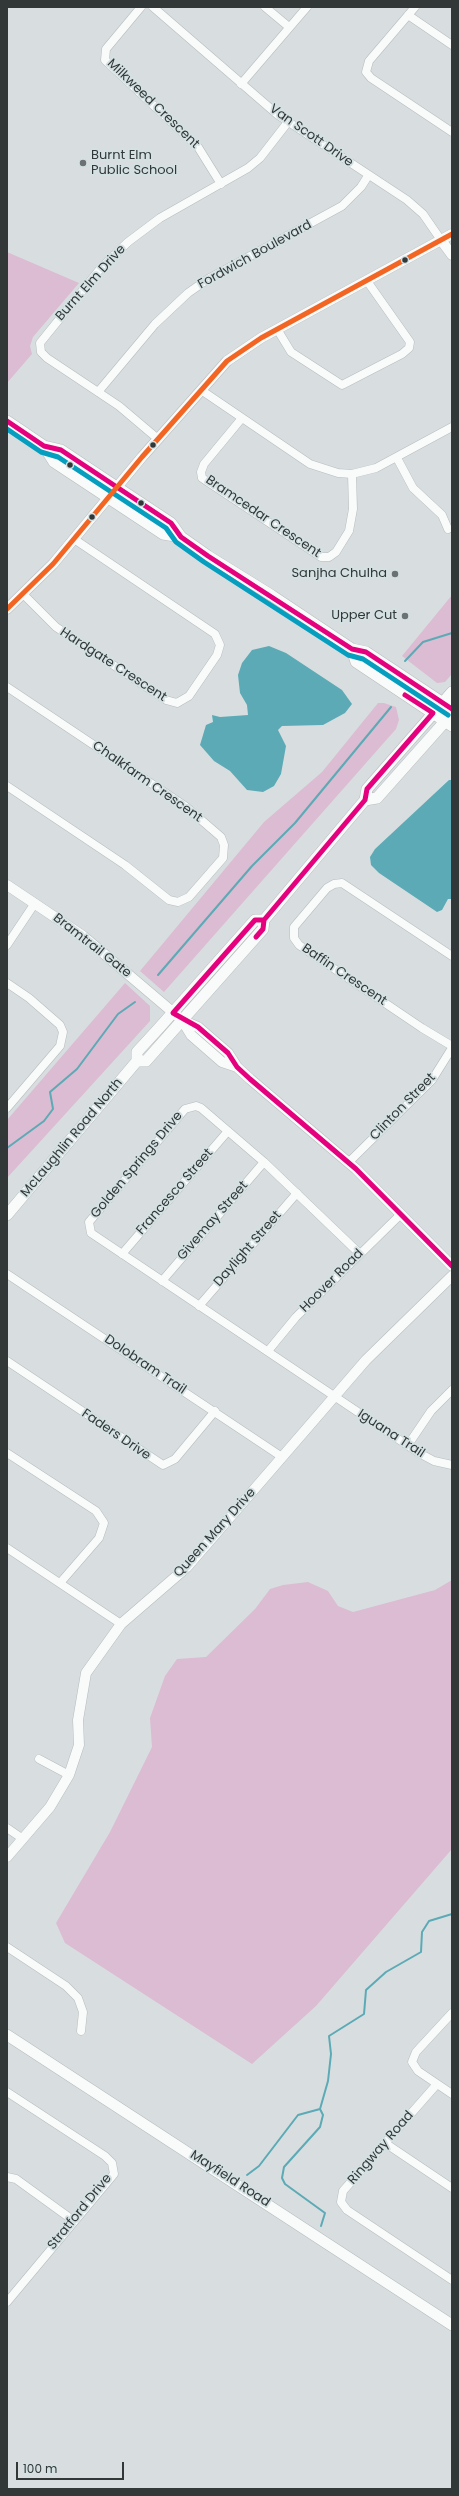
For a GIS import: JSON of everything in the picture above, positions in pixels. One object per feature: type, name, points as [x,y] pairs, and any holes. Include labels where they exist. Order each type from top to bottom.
[{"type":"main road","points":[[7,421],[44,446],[61,450],[171,523],[181,537],[352,649],[366,652],[452,710]]},
{"type":"main road","points":[[44,446],[54,462],[163,534],[181,537]]},
{"type":"main road","points":[[352,649],[356,662],[433,713],[450,720]]},
{"type":"main road","name":"McLaughlin Road North","points":[[7,1214],[137,1061],[137,1052],[177,1016],[255,920],[264,920],[365,800],[367,789],[452,692]]},
{"type":"main road","name":"McLaughlin Road North","points":[[365,800],[377,798],[450,720]]},
{"type":"main road","name":"Mayfield Road","points":[[7,2035],[452,2325]]},
{"type":"street","name":"Milkweed Crescent","points":[[142,7],[106,49],[105,60],[198,147],[221,184]]},
{"type":"street","name":"Van Scott Drive","points":[[153,7],[288,122],[368,176],[407,200],[423,214],[452,255]]},
{"type":"street","points":[[266,7],[289,27]]},
{"type":"street","points":[[242,84],[307,7]]},
{"type":"street","points":[[415,7],[369,61],[366,72],[371,78],[452,132]]},
{"type":"street","points":[[408,16],[452,45]]},
{"type":"street","name":"Burnt Elm Drive","points":[[158,439],[98,392],[43,355],[40,349],[42,338],[100,269],[128,242],[160,218],[221,184],[255,162],[288,122]]},
{"type":"street","name":"Fordwich Boulevard","points":[[98,392],[155,324],[188,293],[208,279],[342,206],[361,187],[368,176]]},
{"type":"street","points":[[7,609],[53,564],[158,439],[235,354],[277,329],[452,234]]},
{"type":"street","points":[[277,329],[291,352],[342,385],[402,354],[409,348],[410,342],[367,281]]},
{"type":"street","points":[[201,390],[318,468],[338,473],[352,474],[376,468],[452,427]]},
{"type":"street","name":"Bramcedar Crescent","points":[[242,418],[204,464],[201,472],[202,478],[320,557],[329,557],[336,552],[349,531],[353,509],[352,474]]},
{"type":"street","points":[[397,458],[413,488],[442,514],[448,529]]},
{"type":"street","name":"Hardgate Crescent","points":[[23,594],[56,627],[166,700],[177,703],[190,696],[217,655],[220,645],[218,637],[74,539]]},
{"type":"street","name":"Chalkfarm Crescent","points":[[7,687],[185,806],[221,836],[225,850],[222,858],[189,897],[178,902],[169,900],[125,865],[7,786]]},
{"type":"street","name":"Bramtrail Gate","points":[[7,884],[83,936],[177,1016],[191,1035],[222,1062],[237,1067],[349,1162],[452,1266]]},
{"type":"street","name":"Baffin Crescent","points":[[452,956],[342,884],[334,884],[327,888],[294,927],[294,938],[299,945],[452,1047]]},
{"type":"street","points":[[7,945],[35,903]]},
{"type":"street","points":[[7,983],[46,1012],[60,1025],[63,1032],[60,1046],[7,1108]]},
{"type":"street","name":"Clinton Street","points":[[349,1162],[432,1080],[452,1047]]},
{"type":"street","name":"Golden Springs Drive","points":[[334,1396],[91,1233],[89,1227],[90,1218],[185,1109],[190,1106],[201,1108],[264,1162],[360,1254]]},
{"type":"street","name":"Francesco Street","points":[[122,1254],[228,1131]]},
{"type":"street","name":"Givemay Street","points":[[162,1281],[264,1162]]},
{"type":"street","name":"Daylight Street","points":[[199,1306],[297,1192]]},
{"type":"street","name":"Hoover Road","points":[[268,1351],[296,1317],[401,1214]]},
{"type":"street","name":"Dolobram Trail","points":[[7,1274],[282,1457]]},
{"type":"street","name":"Queen Mary Drive","points":[[7,1857],[50,1807],[69,1775],[78,1745],[78,1720],[86,1673],[121,1624],[187,1567],[366,1360],[452,1276]]},
{"type":"street","name":"Faders Drive","points":[[7,1361],[163,1464],[175,1459],[215,1411]]},
{"type":"street","points":[[408,1445],[431,1411],[452,1390]]},
{"type":"street","name":"Iguana Trail","points":[[334,1396],[429,1459],[452,1465]]},
{"type":"street","points":[[7,1453],[96,1511],[104,1524],[99,1538],[60,1583]]},
{"type":"street","points":[[7,1548],[121,1624]]},
{"type":"street","points":[[39,1759],[69,1775]]},
{"type":"street","points":[[7,1828],[23,1839]]},
{"type":"street","points":[[7,1947],[66,1986],[78,1998],[83,2012],[81,2031]]},
{"type":"street","points":[[452,2013],[413,2057],[414,2067],[452,2094]]},
{"type":"street","name":"Ringway Road","points":[[437,2084],[343,2191],[341,2197],[343,2206],[452,2280]]},
{"type":"street","name":"Stratford Drive","points":[[7,2092],[105,2156],[112,2163],[114,2174],[7,2302]]},
{"type":"street","points":[[385,2143],[452,2188]]},
{"type":"street","points":[[7,2177],[16,2179],[74,2221]]},
{"type":"shaded area","points":[[7,252],[79,283],[33,337],[30,346],[32,354],[7,383]]},
{"type":"shaded area","points":[[452,595],[452,674],[445,682],[437,683],[402,656]]},
{"type":"shaded area","points":[[378,703],[384,703],[396,707],[399,720],[396,729],[164,992],[140,971],[264,822],[322,772]]},
{"type":"shaded area","points":[[125,983],[150,1006],[150,1021],[7,1178],[7,1120]]},
{"type":"shaded area","points":[[452,1580],[452,1849],[316,2006],[252,2064],[65,1943],[56,1923],[110,1832],[152,1747],[150,1718],[165,1676],[177,1659],[206,1657],[255,1609],[270,1589],[283,1585],[308,1582],[328,1591],[338,1606],[353,1612],[435,1590]]},
{"type":"water","points":[[269,646],[286,653],[342,690],[352,704],[345,713],[323,725],[282,726],[278,730],[286,746],[281,774],[274,786],[263,792],[247,790],[230,771],[214,761],[200,745],[206,725],[213,722],[212,715],[220,717],[248,715],[247,705],[240,693],[238,675],[242,663],[252,650]]},
{"type":"water","points":[[449,780],[452,780],[452,899],[448,899],[442,910],[437,912],[379,873],[371,865],[370,857],[375,849]]},
{"type":"waterway","points":[[405,661],[423,642],[452,633]]},
{"type":"waterway","points":[[158,975],[252,866],[295,823],[391,707]]},
{"type":"waterway","points":[[7,1148],[44,1121],[53,1109],[50,1092],[77,1069],[118,1014],[135,1002]]},
{"type":"waterway","points":[[247,2175],[259,2166],[298,2115],[320,2109],[328,2081],[331,2054],[329,2036],[364,2014],[366,1990],[386,1972],[421,1952],[422,1932],[429,1921],[452,1914]]},
{"type":"waterway","points":[[320,2109],[323,2115],[320,2127],[284,2167],[282,2178],[285,2184],[325,2213],[321,2226]]},
{"type":"transit line","points":[[7,609],[53,564],[142,457],[227,361],[261,338],[452,234]]},
{"type":"transit line","points":[[7,421],[44,446],[61,450],[171,523],[181,537],[208,556],[352,649],[366,652],[452,709]]},
{"type":"transit line","points":[[7,429],[41,452],[58,457],[166,528],[176,542],[204,562],[348,655],[363,659],[448,715]]},
{"type":"transit line","points":[[256,937],[263,929],[264,920],[365,800],[367,789],[433,713],[405,695]]},
{"type":"transit line","points":[[264,920],[255,920],[173,1013],[198,1027],[228,1053],[237,1067],[250,1079],[356,1169],[452,1266]]},
{"type":"place","name":"Burnt Elm Public School","points":[[83,163]]},
{"type":"place","name":"Sanjha Chulha","points":[[395,574]]},
{"type":"place","name":"Upper Cut","points":[[405,616]]}]
